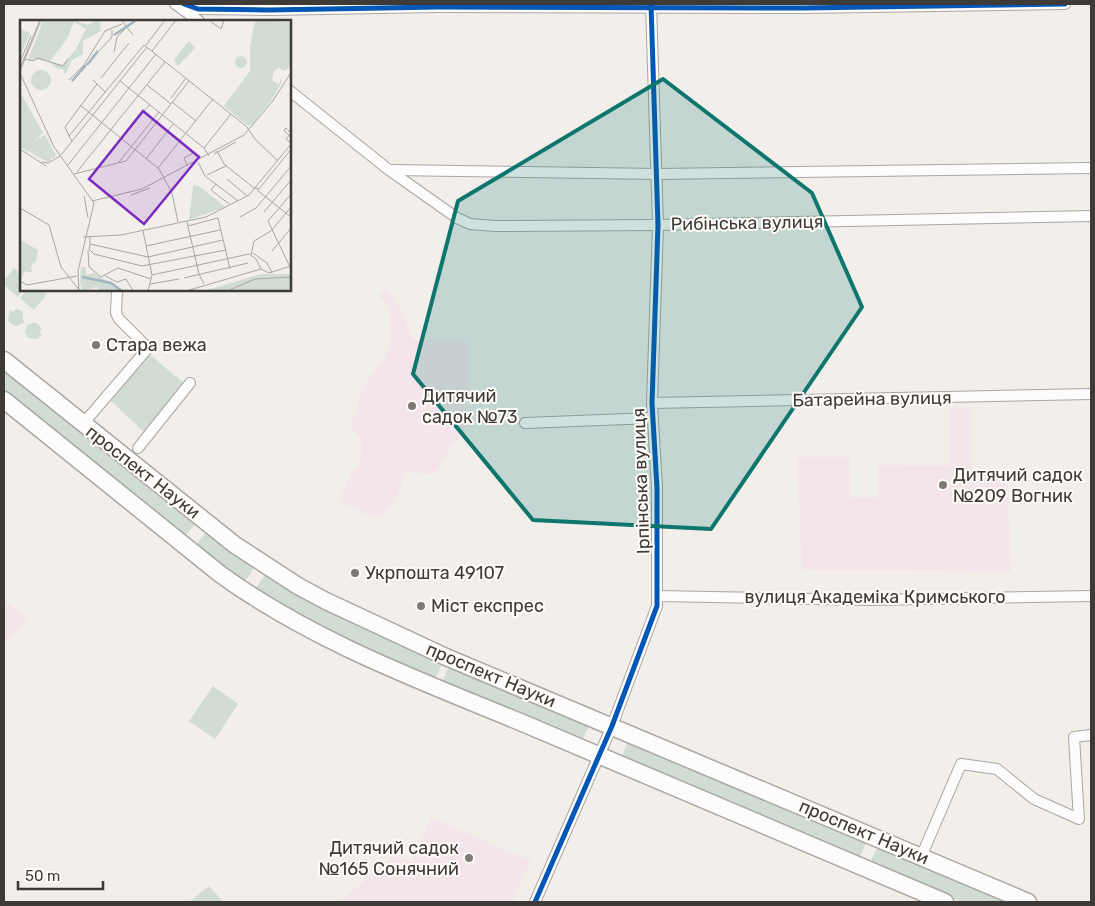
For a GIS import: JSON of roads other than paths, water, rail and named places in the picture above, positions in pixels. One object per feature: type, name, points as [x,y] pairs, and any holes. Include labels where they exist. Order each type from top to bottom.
[{"type":"main road","name":"проспект Науки","points":[[4,360],[235,545],[298,586],[326,601],[446,657],[1028,902]]},
{"type":"main road","name":"проспект Науки","points":[[4,400],[220,574],[310,631],[404,673],[945,902]]},
{"type":"street","points":[[176,4],[198,20]]},
{"type":"street","points":[[184,4],[198,9],[269,10],[651,6],[804,8],[1064,4]]},
{"type":"street","name":"Ірпінська вулиця","points":[[535,902],[612,726],[657,606],[657,488],[652,403],[658,174],[651,6]]},
{"type":"street","name":"Рибінська вулиця","points":[[291,91],[389,170],[457,218],[470,224],[495,226],[658,225],[1091,216]]},
{"type":"street","points":[[389,170],[658,174],[1091,168]]},
{"type":"street","points":[[83,424],[148,348],[116,313],[117,291]]},
{"type":"street","points":[[138,448],[190,383]]},
{"type":"street","name":"Батарейна вулиця","points":[[652,403],[1091,394]]},
{"type":"street","points":[[525,423],[653,418]]},
{"type":"street","name":"вулиця Академіка Кримського","points":[[658,596],[869,600],[1091,596]]},
{"type":"street","points":[[921,856],[961,764],[996,769],[1034,799],[1079,819],[1074,737],[1091,736]]},
{"type":"place","name":"Стара вежа","points":[[96,345]]},
{"type":"place","name":"Дитячий садок №73","points":[[412,406]]},
{"type":"place","name":"Дитячий садок №209 Вогник","points":[[943,485]]},
{"type":"place","name":"Укрпошта 49107","points":[[355,573]]},
{"type":"place","name":"Міст експрес","points":[[421,606]]},
{"type":"place","name":"Дитячий садок №165 Сонячний","points":[[469,858]]}]
